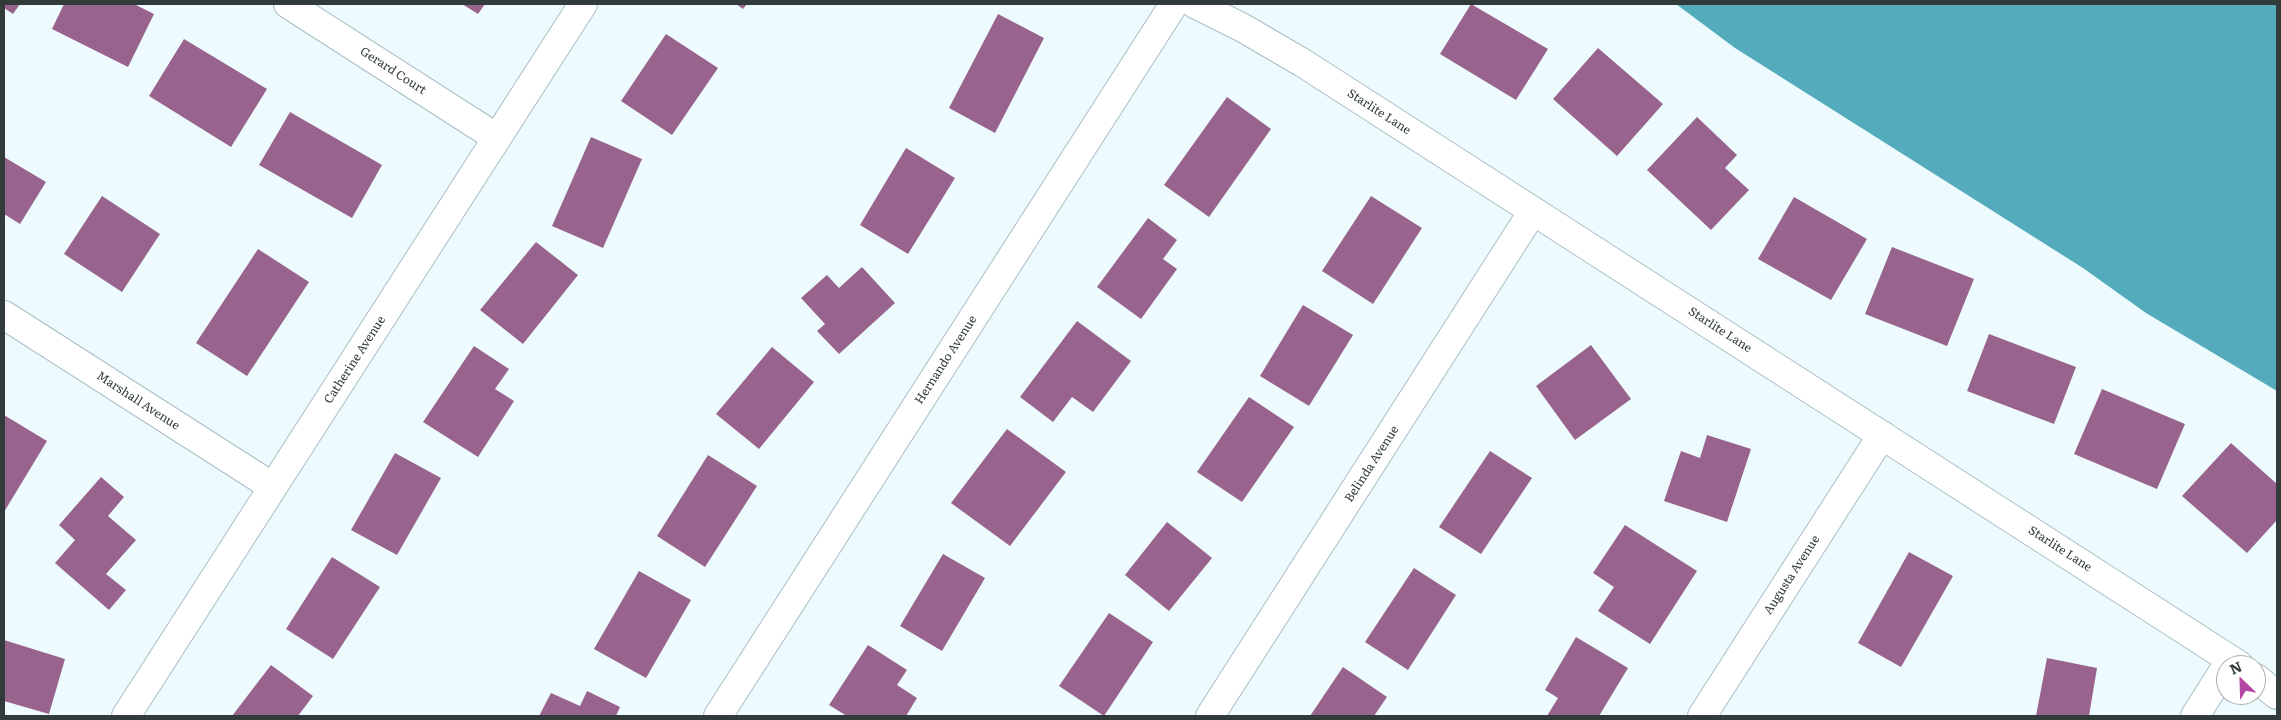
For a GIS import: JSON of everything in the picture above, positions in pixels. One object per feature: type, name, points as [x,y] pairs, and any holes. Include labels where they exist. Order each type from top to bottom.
[{"type":"street","name":"Gerard Court","points":[[288,4],[497,138]]},
{"type":"street","name":"Catherine Avenue","points":[[126,716],[583,4]]},
{"type":"street","name":"Hernando Avenue","points":[[718,716],[1174,4]]},
{"type":"street","name":"Starlite Lane","points":[[1195,4],[1243,28],[1303,63],[1882,434],[2217,655]]},
{"type":"street","name":"Belinda Avenue","points":[[1210,716],[1534,211]]},
{"type":"street","name":"Marshall Avenue","points":[[4,315],[273,487]]},
{"type":"street","name":"Augusta Avenue","points":[[1702,716],[1882,434]]},
{"type":"street","points":[[2195,716],[2216,686]]},
{"type":"street","points":[[2266,686],[2277,695]]},
{"type":"water","points":[[1676,4],[2277,4],[2277,391],[2146,313],[2083,268],[1735,48]]},
{"type":"building","points":[[4,4],[20,4],[13,14],[4,8]]},
{"type":"building","points":[[64,4],[134,4],[154,14],[128,67],[52,29]]},
{"type":"building","points":[[462,4],[485,4],[478,14]]},
{"type":"building","points":[[736,4],[747,4],[743,9]]},
{"type":"building","points":[[1471,4],[1548,49],[1516,100],[1440,54]]},
{"type":"building","points":[[998,14],[1044,38],[995,133],[949,108]]},
{"type":"building","points":[[666,34],[718,68],[672,135],[621,101]]},
{"type":"building","points":[[184,39],[267,89],[231,147],[149,96]]},
{"type":"building","points":[[1598,48],[1663,104],[1617,156],[1553,99]]},
{"type":"building","points":[[1227,97],[1271,129],[1209,217],[1164,185]]},
{"type":"building","points":[[290,112],[382,165],[352,218],[259,165]]},
{"type":"building","points":[[1697,117],[1737,155],[1725,168],[1749,190],[1711,230],[1647,170]]},
{"type":"building","points":[[591,137],[642,159],[603,248],[552,226]]},
{"type":"building","points":[[906,148],[955,178],[908,254],[860,225]]},
{"type":"building","points":[[4,157],[46,182],[20,224],[4,214]]},
{"type":"building","points":[[102,196],[160,234],[122,292],[64,254]]},
{"type":"building","points":[[1371,196],[1422,228],[1373,304],[1322,271]]},
{"type":"building","points":[[1794,197],[1867,239],[1831,300],[1758,259]]},
{"type":"building","points":[[1148,218],[1177,240],[1163,259],[1177,269],[1141,319],[1097,287]]},
{"type":"building","points":[[536,242],[578,275],[523,344],[480,310]]},
{"type":"building","points":[[1892,247],[1974,279],[1947,346],[1865,314]]},
{"type":"building","points":[[258,249],[309,282],[247,376],[196,343]]},
{"type":"building","points":[[862,267],[895,303],[839,354],[817,331],[825,324],[801,298],[827,275],[839,288]]},
{"type":"building","points":[[1303,305],[1353,335],[1309,406],[1260,376]]},
{"type":"building","points":[[1077,321],[1131,361],[1093,412],[1072,397],[1053,422],[1020,397]]},
{"type":"building","points":[[1989,334],[2076,367],[2054,424],[1967,391]]},
{"type":"building","points":[[1591,345],[1631,399],[1575,440],[1536,386]]},
{"type":"building","points":[[474,346],[509,369],[495,389],[514,401],[478,457],[423,422]]},
{"type":"building","points":[[772,347],[814,382],[759,449],[716,414]]},
{"type":"building","points":[[2102,389],[2185,424],[2157,489],[2074,454]]},
{"type":"building","points":[[1249,397],[1294,427],[1242,502],[1197,472]]},
{"type":"building","points":[[4,415],[47,441],[4,512]]},
{"type":"building","points":[[1007,429],[1066,472],[1010,546],[951,503]]},
{"type":"building","points":[[1707,435],[1751,449],[1727,522],[1664,501],[1681,451],[1700,458]]},
{"type":"building","points":[[2231,443],[2277,484],[2277,520],[2247,553],[2182,496]]},
{"type":"building","points":[[1490,451],[1532,478],[1481,554],[1439,527]]},
{"type":"building","points":[[395,453],[441,478],[397,555],[351,530]]},
{"type":"building","points":[[708,455],[757,486],[705,567],[657,536]]},
{"type":"building","points":[[101,477],[124,497],[108,516],[136,540],[106,574],[126,590],[109,610],[55,563],[75,540],[59,525]]},
{"type":"building","points":[[1167,522],[1212,558],[1169,611],[1125,575]]},
{"type":"building","points":[[1625,525],[1697,571],[1650,644],[1598,611],[1614,587],[1593,573]]},
{"type":"building","points":[[1909,552],[1953,576],[1901,667],[1858,643]]},
{"type":"building","points":[[943,554],[985,578],[942,651],[900,626]]},
{"type":"building","points":[[332,557],[380,587],[333,659],[286,629]]},
{"type":"building","points":[[1414,568],[1456,595],[1408,670],[1365,642]]},
{"type":"building","points":[[639,571],[691,600],[646,678],[594,649]]},
{"type":"building","points":[[1109,613],[1153,642],[1104,716],[1059,686]]},
{"type":"building","points":[[1576,637],[1628,668],[1599,716],[1547,716],[1558,698],[1545,690]]},
{"type":"building","points":[[4,640],[65,659],[49,714],[4,701]]},
{"type":"building","points":[[868,645],[907,670],[897,685],[917,698],[906,716],[847,716],[829,705]]},
{"type":"building","points":[[2047,658],[2097,668],[2089,716],[2036,716]]},
{"type":"building","points":[[271,665],[313,696],[298,716],[232,716]]},
{"type":"building","points":[[1343,667],[1387,697],[1374,716],[1310,716]]},
{"type":"building","points":[[587,691],[620,707],[616,716],[539,716],[551,693],[580,706]]}]
